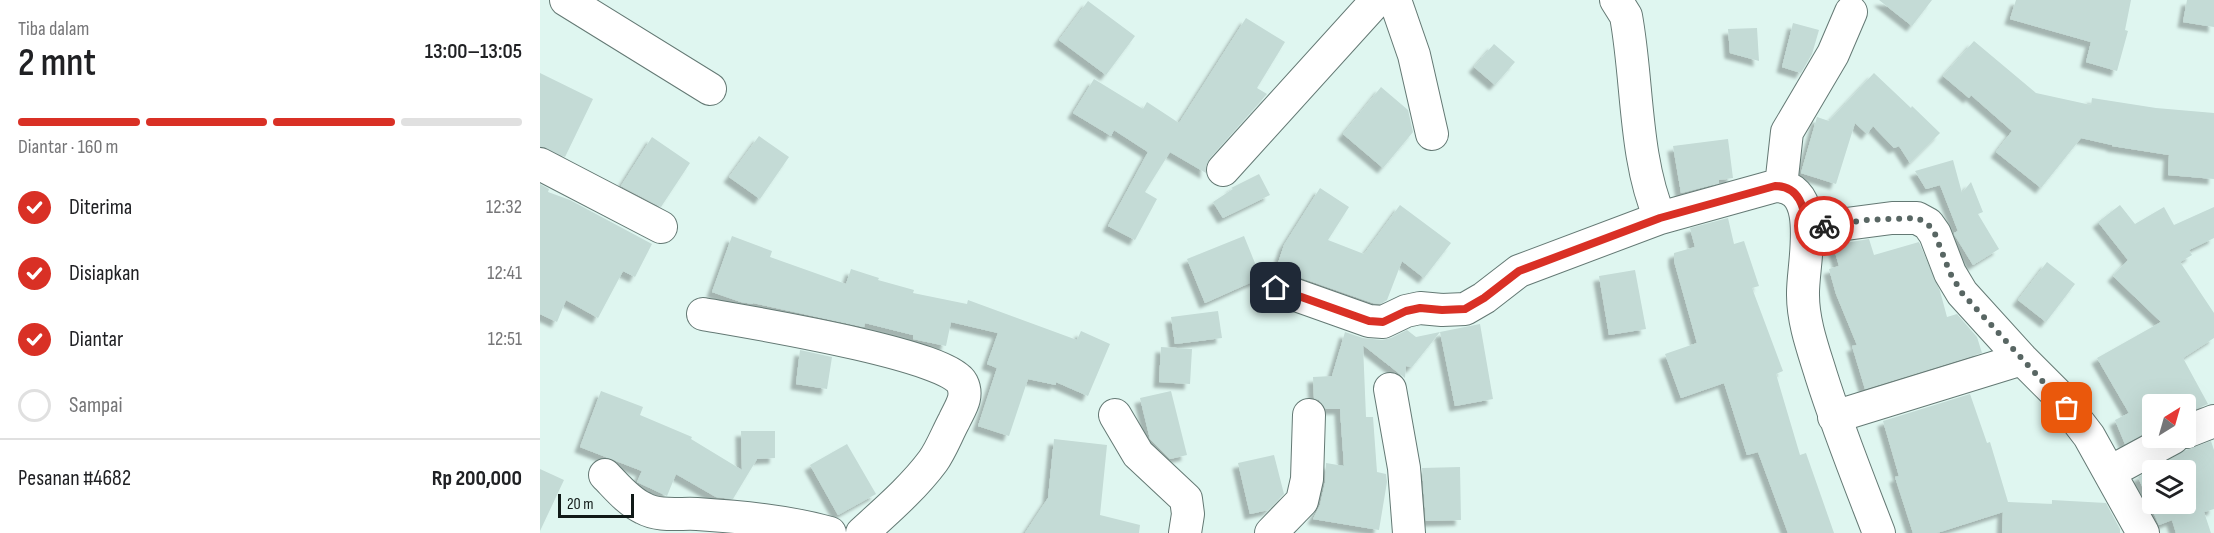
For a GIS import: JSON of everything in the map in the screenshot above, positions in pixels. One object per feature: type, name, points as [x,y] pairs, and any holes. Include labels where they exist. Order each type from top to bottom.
[{"type":"street","points":[[566,0],[710,89]]},
{"type":"street","points":[[1223,170],[1377,0]]},
{"type":"street","points":[[1395,0],[1414,55],[1432,134]]},
{"type":"street","points":[[1616,0],[1626,16],[1631,43],[1644,170],[1660,218]]},
{"type":"street","points":[[1781,186],[1787,132],[1833,54],[1851,12]]},
{"type":"street","points":[[540,164],[660,227]]},
{"type":"street","points":[[1276,288],[1369,321],[1383,322],[1406,311],[1420,308],[1465,309],[1484,298],[1519,271],[1660,218],[1775,186],[1791,189],[1803,205],[1808,229],[1803,296],[1808,334],[1834,417],[1879,533]]},
{"type":"street","points":[[1808,229],[1892,218],[1917,218],[1928,224],[1935,234],[1950,273],[1962,293],[2056,393],[2089,436],[2143,533]]},
{"type":"street","points":[[703,314],[823,334],[929,363],[948,371],[963,384],[965,398],[933,461],[862,533]]},
{"type":"street","points":[[1834,417],[2022,359]]},
{"type":"street","points":[[1390,389],[1404,468],[1409,533]]},
{"type":"street","points":[[1115,415],[1138,454],[1186,499],[1188,514],[1185,533]]},
{"type":"street","points":[[1271,533],[1302,501],[1307,479],[1309,415]]},
{"type":"street","points":[[2196,428],[2214,421]]},
{"type":"street","points":[[2110,471],[2154,448]]},
{"type":"street","points":[[605,475],[632,503],[646,510],[667,514],[696,514],[777,523],[830,533]]},
{"type":"building","points":[[1879,0],[1932,0],[1912,26]]},
{"type":"building","points":[[2016,0],[2131,0],[2125,30],[2128,31],[2117,71],[2086,62],[2091,42],[2010,19]]},
{"type":"building","points":[[2187,0],[2214,0],[2214,27],[2183,22]]},
{"type":"building","points":[[1088,1],[1135,36],[1106,75],[1059,40]]},
{"type":"building","points":[[1246,18],[1285,42],[1257,88],[1267,94],[1210,158],[1206,166],[1206,173],[1170,152],[1145,192],[1157,199],[1135,240],[1108,226],[1148,152],[1114,130],[1111,136],[1073,113],[1094,79],[1143,109],[1147,102],[1179,123]]},
{"type":"building","points":[[1793,23],[1819,30],[1812,54],[1801,73],[1782,67]]},
{"type":"building","points":[[1757,28],[1759,61],[1730,53],[1728,29]]},
{"type":"building","points":[[1974,41],[2036,93],[2091,105],[2092,98],[2156,108],[2214,113],[2214,179],[2168,175],[2169,155],[2112,146],[2081,138],[2041,188],[1996,152],[2012,131],[1971,95],[1969,98],[1943,76]]},
{"type":"building","points":[[1494,44],[1515,62],[1495,85],[1474,67]]},
{"type":"building","points":[[540,73],[593,99],[565,157],[540,146]]},
{"type":"building","points":[[1874,73],[1940,133],[1910,163],[1899,146],[1894,148],[1873,126],[1867,134],[1855,123],[1836,184],[1801,173],[1817,117],[1829,121]]},
{"type":"building","points":[[1381,87],[1408,110],[1413,132],[1383,168],[1343,134]]},
{"type":"building","points":[[759,136],[789,157],[760,199],[729,177]]},
{"type":"building","points":[[652,137],[690,163],[661,207],[621,186]]},
{"type":"building","points":[[1728,139],[1733,178],[1719,180],[1719,183],[1681,193],[1673,146]]},
{"type":"building","points":[[1953,160],[1962,193],[1971,182],[1983,212],[1978,214],[1999,249],[1973,265],[1954,234],[1958,231],[1940,185],[1926,189],[1915,171]]},
{"type":"building","points":[[1259,174],[1270,195],[1223,218],[1213,202],[1233,189],[1231,188]]},
{"type":"building","points":[[540,184],[549,189],[548,192],[570,200],[652,244],[635,277],[623,271],[598,318],[566,300],[557,322],[540,314]]},
{"type":"building","points":[[1320,188],[1349,207],[1328,240],[1364,254],[1400,205],[1451,243],[1424,278],[1402,261],[1387,300],[1380,304],[1276,269],[1284,245]]},
{"type":"building","points":[[2120,205],[2135,224],[2164,207],[2174,225],[2214,207],[2214,238],[2189,250],[2192,255],[2180,262],[2214,313],[2214,338],[2183,358],[2208,404],[2196,409],[2196,394],[2142,394],[2142,435],[2125,444],[2115,420],[2129,413],[2097,358],[2161,322],[2113,276],[2128,260],[2098,222]]},
{"type":"building","points":[[1728,218],[1734,244],[1744,241],[1759,286],[1752,288],[1783,371],[1776,374],[1800,455],[1806,453],[1834,533],[1788,533],[1758,452],[1747,455],[1724,383],[1681,398],[1665,354],[1697,343],[1674,261],[1674,253],[1695,247],[1690,228]]},
{"type":"building","points":[[732,236],[772,251],[770,257],[846,284],[851,269],[879,278],[878,280],[914,290],[913,293],[967,304],[968,300],[1077,340],[1081,331],[1110,344],[1088,396],[1056,382],[1056,385],[1028,379],[1009,436],[978,426],[997,368],[987,364],[998,333],[951,322],[946,346],[913,339],[913,335],[865,323],[864,327],[741,302],[712,292]]},
{"type":"building","points":[[1244,236],[1261,278],[1205,303],[1187,259]]},
{"type":"building","points":[[1869,239],[1874,255],[1919,242],[1940,291],[1947,317],[1957,314],[1977,337],[1982,353],[1865,389],[1852,346],[1857,345],[1836,294],[1829,269],[1839,266],[1833,245]]},
{"type":"building","points":[[2047,262],[2075,284],[2046,322],[2018,300]]},
{"type":"building","points":[[1635,270],[1646,329],[1609,335],[1599,276]]},
{"type":"building","points":[[1218,311],[1222,338],[1175,344],[1171,317]]},
{"type":"building","points":[[1480,324],[1493,399],[1455,406],[1440,332]]},
{"type":"building","points":[[1407,330],[1416,337],[1440,332],[1412,367],[1406,366],[1405,378],[1363,345],[1366,417],[1373,417],[1377,472],[1386,474],[1387,482],[1379,530],[1313,519],[1320,505],[1325,483],[1326,463],[1344,466],[1340,409],[1326,409],[1319,400],[1314,398],[1313,377],[1332,376],[1345,332],[1363,338],[1382,340]]},
{"type":"building","points":[[1161,347],[1192,349],[1190,384],[1159,382]]},
{"type":"building","points":[[800,350],[832,357],[827,389],[796,384]]},
{"type":"building","points":[[601,391],[643,407],[640,415],[692,437],[691,439],[742,470],[741,431],[775,431],[775,458],[757,459],[733,499],[716,497],[676,474],[667,496],[637,482],[642,471],[580,447]]},
{"type":"building","points":[[1171,391],[1187,455],[1170,459],[1150,439],[1140,398]]},
{"type":"building","points":[[1970,394],[1987,443],[1990,442],[2008,502],[2052,504],[2052,500],[2106,503],[2120,533],[2002,533],[2003,512],[1937,533],[1913,533],[1895,477],[1899,476],[1883,421]]},
{"type":"building","points":[[1054,439],[1107,445],[1100,515],[1140,525],[1139,533],[1025,533],[1048,498]]},
{"type":"building","points":[[2211,441],[2214,450],[2214,509],[2204,512],[2211,533],[2176,533],[2172,520],[2159,525],[2154,514],[2196,514],[2196,460],[2168,460],[2186,450]]},
{"type":"building","points":[[847,444],[876,494],[838,515],[810,465]]},
{"type":"building","points":[[1274,455],[1284,494],[1268,510],[1250,514],[1238,463]]},
{"type":"building","points":[[1460,467],[1461,520],[1426,521],[1422,468]]},
{"type":"building","points":[[540,469],[564,480],[540,531]]},
{"type":"building","points":[[2142,475],[2142,486],[2138,477]]},
{"type":"way so far","points":[[1824,226],[1892,218],[1917,218],[1928,224],[1935,234],[1950,273],[1962,293],[2056,393],[2067,408]]},
{"type":"route","points":[[1276,288],[1369,321],[1383,322],[1406,311],[1420,308],[1465,309],[1497,289],[1519,271],[1660,218],[1775,186],[1785,186],[1796,194],[1803,205],[1808,229],[1824,226]]}]
